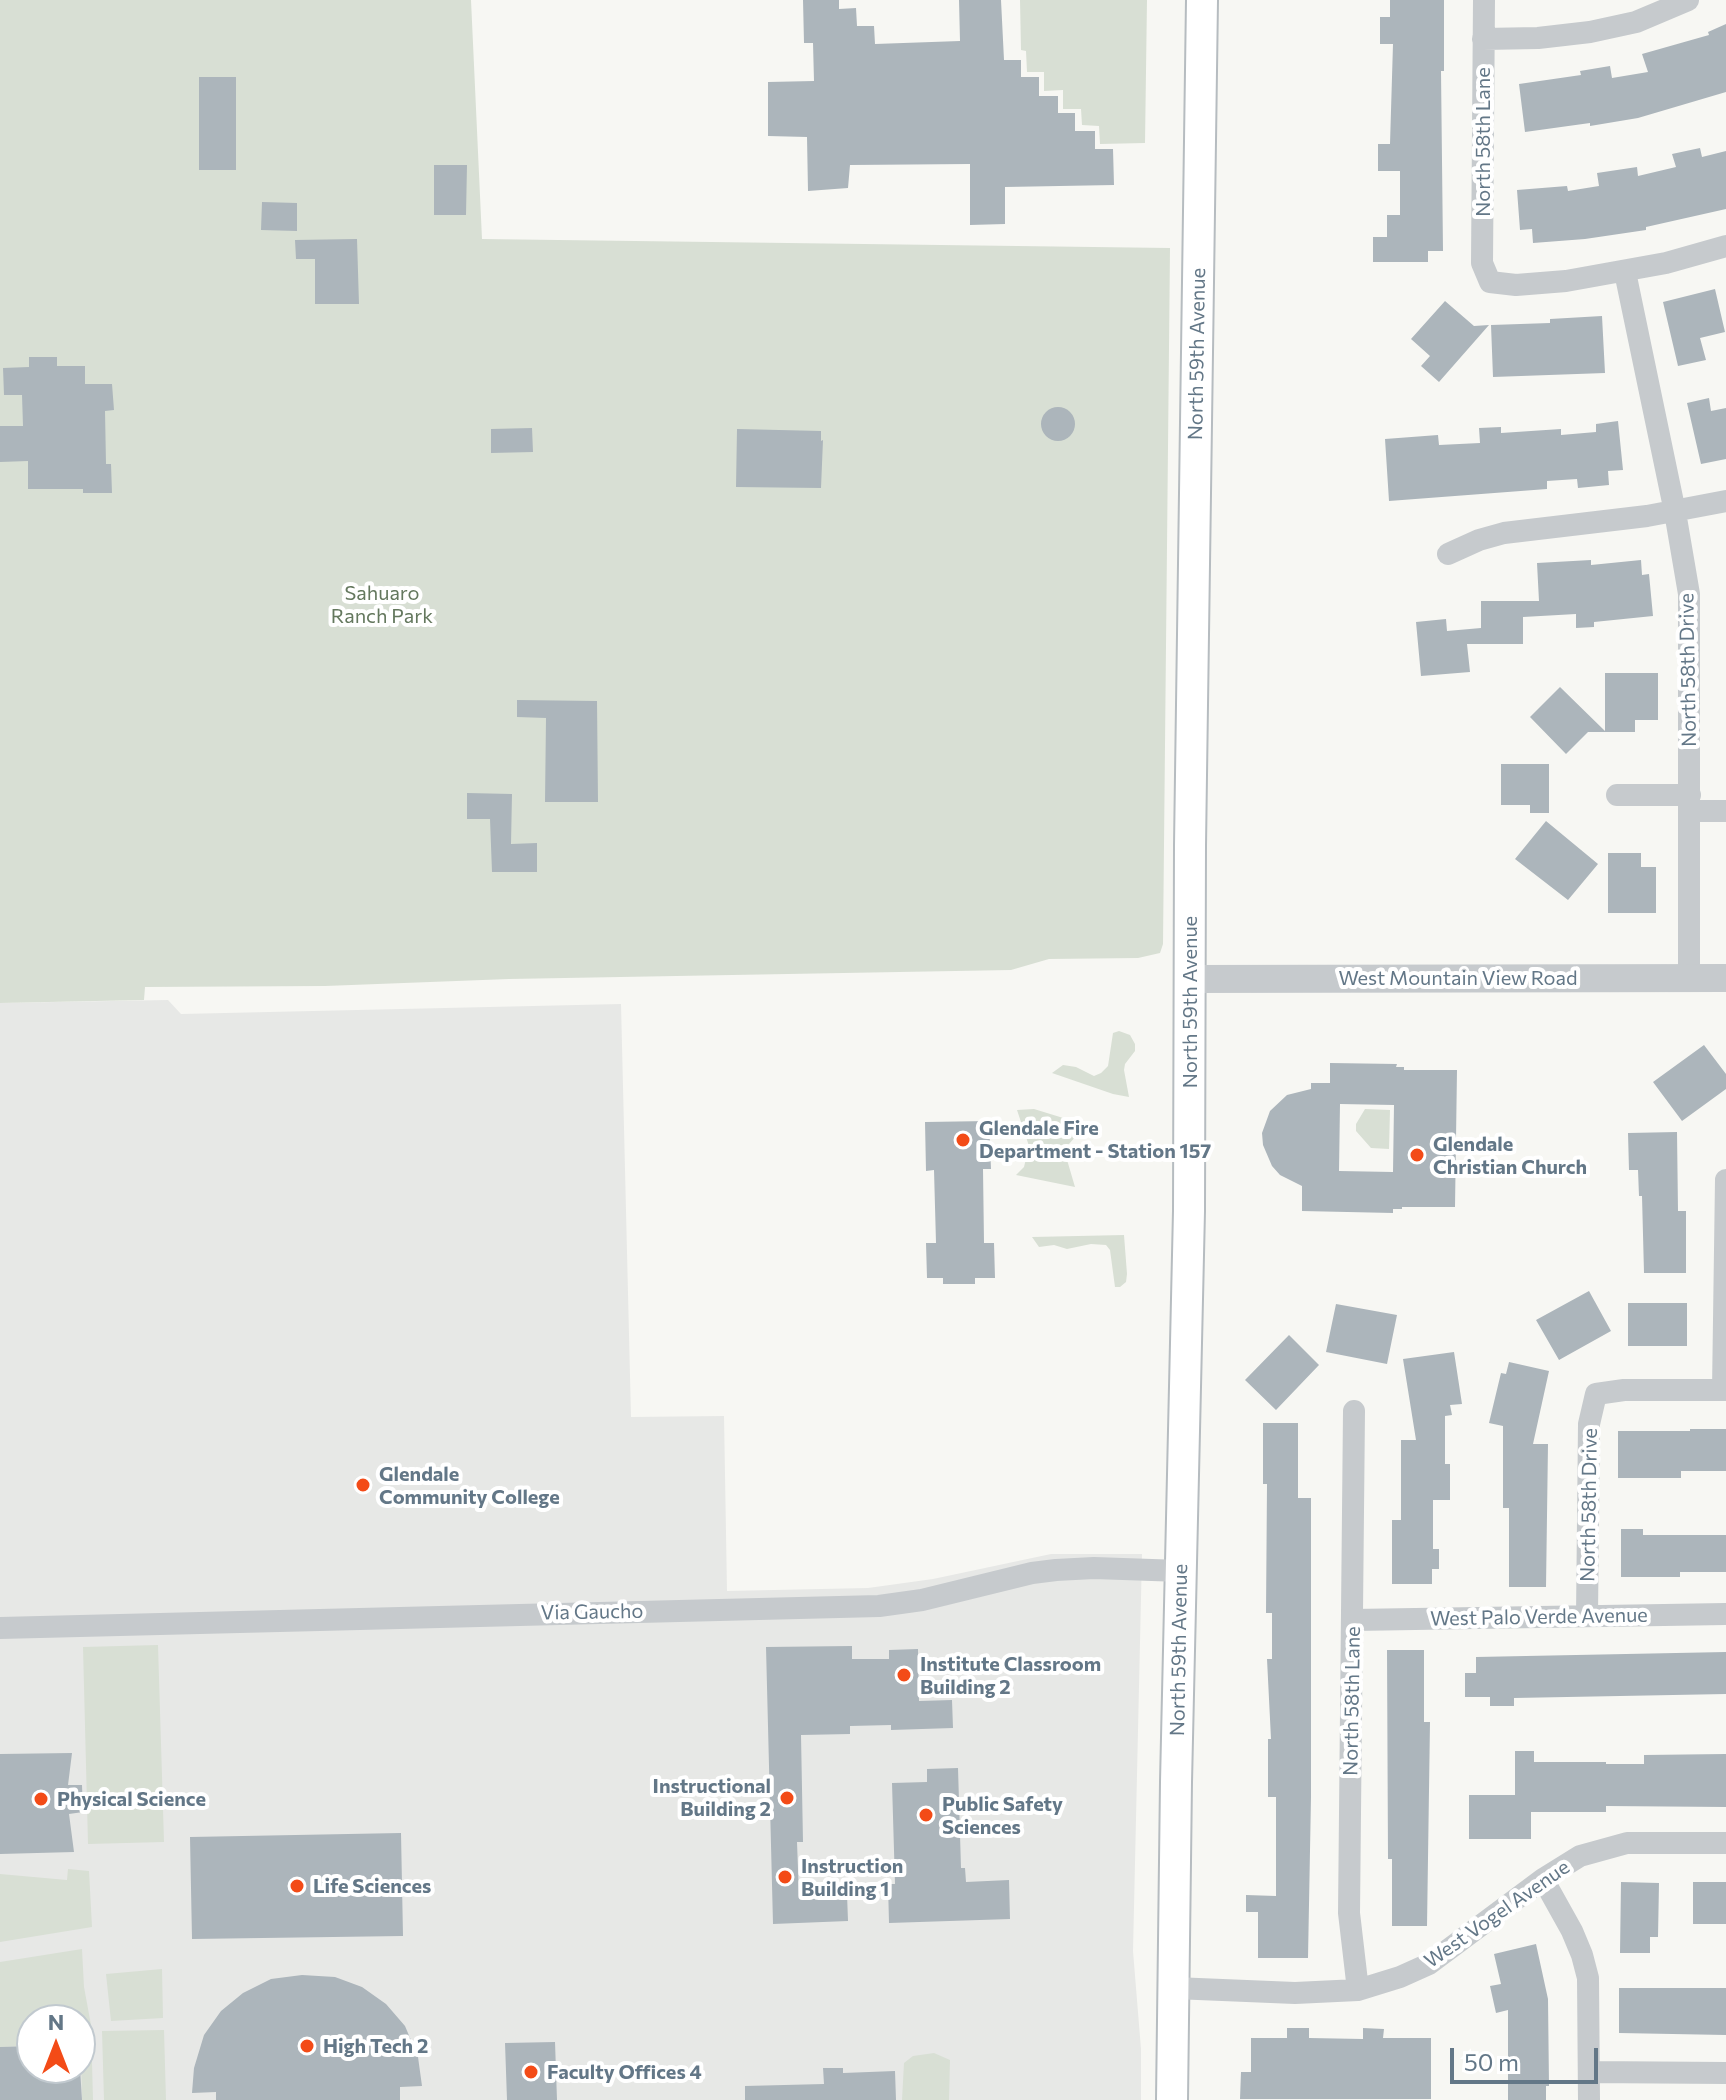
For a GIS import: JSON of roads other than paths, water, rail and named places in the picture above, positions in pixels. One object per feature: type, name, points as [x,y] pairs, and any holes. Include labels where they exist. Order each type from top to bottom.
[{"type":"main road","name":"North 59th Avenue","points":[[1172,2100],[1188,1261],[1202,0]]},
{"type":"street","name":"North 58th Lane","points":[[1484,0],[1482,263],[1490,282],[1516,285],[1625,272]]},
{"type":"street","points":[[1483,39],[1538,38],[1590,32],[1636,22],[1688,0]]},
{"type":"street","points":[[1625,272],[1726,246]]},
{"type":"street","name":"North 58th Drive","points":[[1625,272],[1689,594],[1689,978]]},
{"type":"street","points":[[1448,554],[1504,533],[1675,512],[1726,501]]},
{"type":"street","points":[[1617,795],[1690,803],[1726,811]]},
{"type":"street","name":"West Mountain View Road","points":[[1190,979],[1726,978]]},
{"type":"street","points":[[1724,1390],[1726,1180]]},
{"type":"street","name":"North 58th Drive","points":[[1587,1616],[1589,1424],[1596,1394],[1624,1390],[1724,1390]]},
{"type":"street","name":"North 58th Lane","points":[[1354,1411],[1349,1913],[1358,1990]]},
{"type":"street","name":"Via Gaucho","points":[[0,1628],[879,1606],[922,1600],[1056,1570],[1181,1571]]},
{"type":"street","name":"West Palo Verde Avenue","points":[[1353,1620],[1726,1614]]},
{"type":"street","name":"West Vogel Avenue","points":[[1174,1988],[1295,1993],[1358,1990],[1429,1964],[1543,1879],[1580,1856],[1627,1843],[1726,1843]]},
{"type":"street","points":[[1543,1879],[1572,1931],[1588,1978],[1589,2100]]},
{"type":"street","points":[[1589,2072],[1726,2073]]},
{"type":"place","name":"Glendale Fire Department - Station 157","points":[[963,1140]]},
{"type":"place","name":"Glendale Christian Church","points":[[1417,1155]]},
{"type":"place","name":"Glendale Community College","points":[[363,1485]]},
{"type":"place","name":"Institute Classroom Building 2","points":[[904,1675]]},
{"type":"place","name":"Instructional Building 2","points":[[787,1798]]},
{"type":"place","name":"Physical Science","points":[[41,1799]]},
{"type":"place","name":"Public Safety Sciences","points":[[926,1815]]},
{"type":"place","name":"Instruction Building 1","points":[[785,1877]]},
{"type":"place","name":"Life Sciences","points":[[297,1886]]},
{"type":"place","name":"High Tech 2","points":[[307,2046]]},
{"type":"place","name":"Faculty Offices 4","points":[[531,2072]]},
{"type":"park label","name":"Sahuaro Ranch Park","points":[[382,604]]}]
